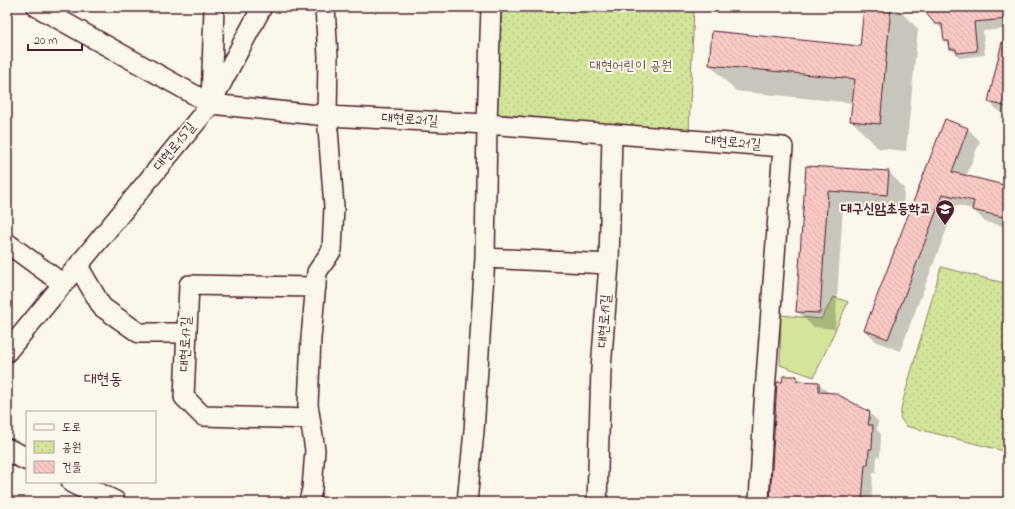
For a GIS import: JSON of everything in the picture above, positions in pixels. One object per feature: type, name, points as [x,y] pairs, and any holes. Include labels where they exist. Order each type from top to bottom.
[{"type":"main road","points":[[7,450],[26,459]]},
{"type":"main road","points":[[75,483],[114,502]]},
{"type":"street","name":"대현로21길","points":[[37,7],[211,104],[327,116],[487,124],[783,147],[759,502]]},
{"type":"street","points":[[211,104],[214,7]]},
{"type":"street","name":"대현로15길","points":[[7,352],[211,104],[262,7]]},
{"type":"street","points":[[309,502],[312,488],[315,450],[308,405],[311,338],[317,272],[332,250],[334,207],[327,116],[328,58],[325,7]]},
{"type":"street","points":[[467,502],[474,431],[485,258],[487,124],[491,7]]},
{"type":"street","name":"대현로19길","points":[[598,502],[601,369],[609,264],[612,134]]},
{"type":"street","points":[[7,243],[63,284]]},
{"type":"street","points":[[485,258],[609,264]]},
{"type":"street","points":[[78,266],[102,307],[139,332],[186,333]]},
{"type":"street","name":"대현로17길","points":[[310,419],[203,416],[184,397],[186,333],[189,285],[316,287]]},
{"type":"green space","name":"대현어린이 공원","points":[[502,7],[694,7],[689,131],[496,114]]},
{"type":"green space","points":[[941,267],[1008,284],[1008,452],[906,426],[900,418],[902,404]]},
{"type":"green space","points":[[834,297],[848,302],[814,377],[780,365],[781,315],[821,319]]},
{"type":"building","points":[[864,7],[891,7],[880,124],[850,121],[855,79],[709,65],[712,31],[860,46]]},
{"type":"building","points":[[921,7],[1008,7],[1008,19],[974,22],[977,51],[957,53],[956,49],[950,49],[949,41],[944,41],[942,24],[935,24]]},
{"type":"building","points":[[1002,42],[1008,42],[1008,107],[988,102]]},
{"type":"building","points":[[945,119],[968,128],[952,172],[1008,186],[1008,218],[972,210],[974,201],[943,194],[888,339],[864,330]]},
{"type":"building","points":[[806,166],[889,171],[887,195],[828,191],[820,313],[796,312]]},
{"type":"building","points":[[783,376],[797,376],[797,381],[819,382],[819,392],[835,393],[870,412],[868,425],[873,425],[872,449],[869,449],[868,465],[865,465],[862,502],[770,502],[777,382],[782,382]]},
{"type":"place","name":"대구신암초등학교","points":[[945,226]]},
{"type":"district","name":"대현동","points":[[103,380]]}]
